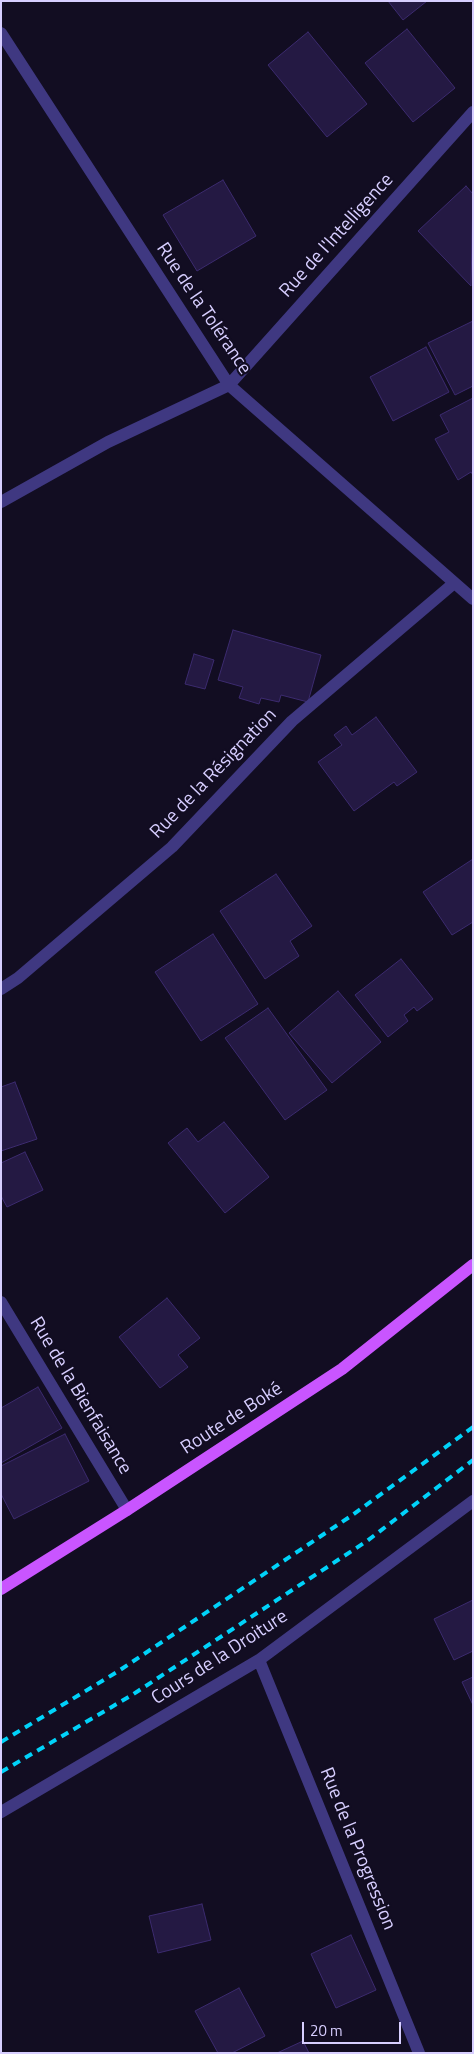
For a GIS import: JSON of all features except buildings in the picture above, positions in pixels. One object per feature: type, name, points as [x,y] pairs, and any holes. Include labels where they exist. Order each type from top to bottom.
[{"type":"main road","name":"Route de Boké","points":[[1,1590],[342,1369],[473,1265]]},
{"type":"street","name":"Rue de la Tolérance","points":[[1,33],[229,385],[453,584],[473,599]]},
{"type":"street","name":"Rue de l'Intelligence","points":[[229,385],[473,112]]},
{"type":"street","points":[[1,502],[108,442],[229,385]]},
{"type":"street","name":"Rue de la Résignation","points":[[1,989],[26,972],[172,847],[292,721],[453,584]]},
{"type":"street","name":"Rue de la Bienfaisance","points":[[1,1302],[127,1510]]},
{"type":"street","name":"Cours de la Droiture","points":[[1,1812],[259,1660],[473,1501]]},
{"type":"street","name":"Rue de la Progression","points":[[259,1660],[419,2053]]},
{"type":"railway","points":[[1,1742],[117,1672],[351,1516],[473,1427]]},
{"type":"railway","points":[[1,1772],[132,1695],[367,1541],[473,1460]]}]
